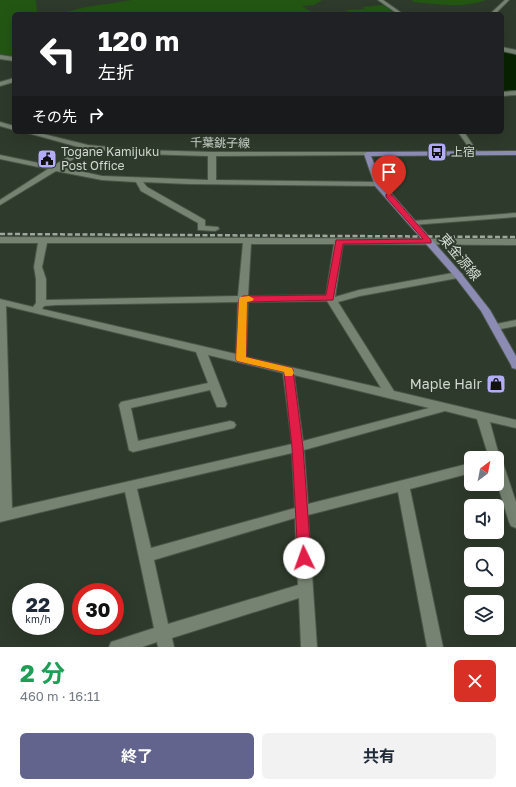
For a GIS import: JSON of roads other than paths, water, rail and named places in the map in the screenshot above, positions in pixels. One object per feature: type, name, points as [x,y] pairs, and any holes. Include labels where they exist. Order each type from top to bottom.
[{"type":"main road","points":[[367,154],[516,153]]},
{"type":"main road","name":"東金源線","points":[[367,154],[378,184],[458,275],[495,327],[516,365]]},
{"type":"street","points":[[380,0],[398,12]]},
{"type":"street","points":[[494,12],[506,0]]},
{"type":"street","points":[[504,49],[516,52]]},
{"type":"street","points":[[0,57],[12,59]]},
{"type":"street","points":[[0,84],[12,81]]},
{"type":"street","points":[[504,94],[516,93]]},
{"type":"street","points":[[0,124],[12,127]]},
{"type":"street","name":"千葉銚子線","points":[[35,134],[88,147],[140,152],[212,154],[367,154]]},
{"type":"street","points":[[461,134],[476,154]]},
{"type":"street","points":[[0,203],[88,147]]},
{"type":"street","points":[[212,154],[212,182]]},
{"type":"street","points":[[0,157],[52,169],[102,178],[212,182],[378,184]]},
{"type":"street","points":[[140,180],[139,182],[144,189],[202,222],[201,228],[215,229]]},
{"type":"street","points":[[412,223],[516,215]]},
{"type":"street","points":[[0,240],[516,242]]},
{"type":"street","points":[[38,307],[41,279],[38,267],[42,241]]},
{"type":"street","points":[[241,359],[247,241]]},
{"type":"street","points":[[339,242],[331,300],[391,395]]},
{"type":"street","points":[[38,307],[56,302],[243,299],[331,300],[359,293],[458,275]]},
{"type":"street","points":[[446,408],[298,447],[3,515],[1,302],[38,307],[201,350],[516,424]]},
{"type":"street","points":[[495,327],[516,323]]},
{"type":"street","points":[[201,350],[221,404]]},
{"type":"street","points":[[288,370],[298,447],[309,647]]},
{"type":"street","points":[[214,385],[125,405],[133,447],[230,425]]},
{"type":"street","points":[[482,416],[493,451]]},
{"type":"street","points":[[146,556],[302,511],[464,470]]},
{"type":"street","points":[[504,485],[516,522]]},
{"type":"street","points":[[130,486],[165,640]]},
{"type":"street","points":[[403,486],[435,647]]},
{"type":"street","points":[[116,647],[165,640],[306,589]]},
{"type":"railway","points":[[0,234],[516,237]]},
{"type":"place","name":"上宿","points":[[437,152]]},
{"type":"place","name":"Togane Kamijuku Post Office","points":[[47,159]]},
{"type":"place","name":"Maple Hair","points":[[496,384]]}]
